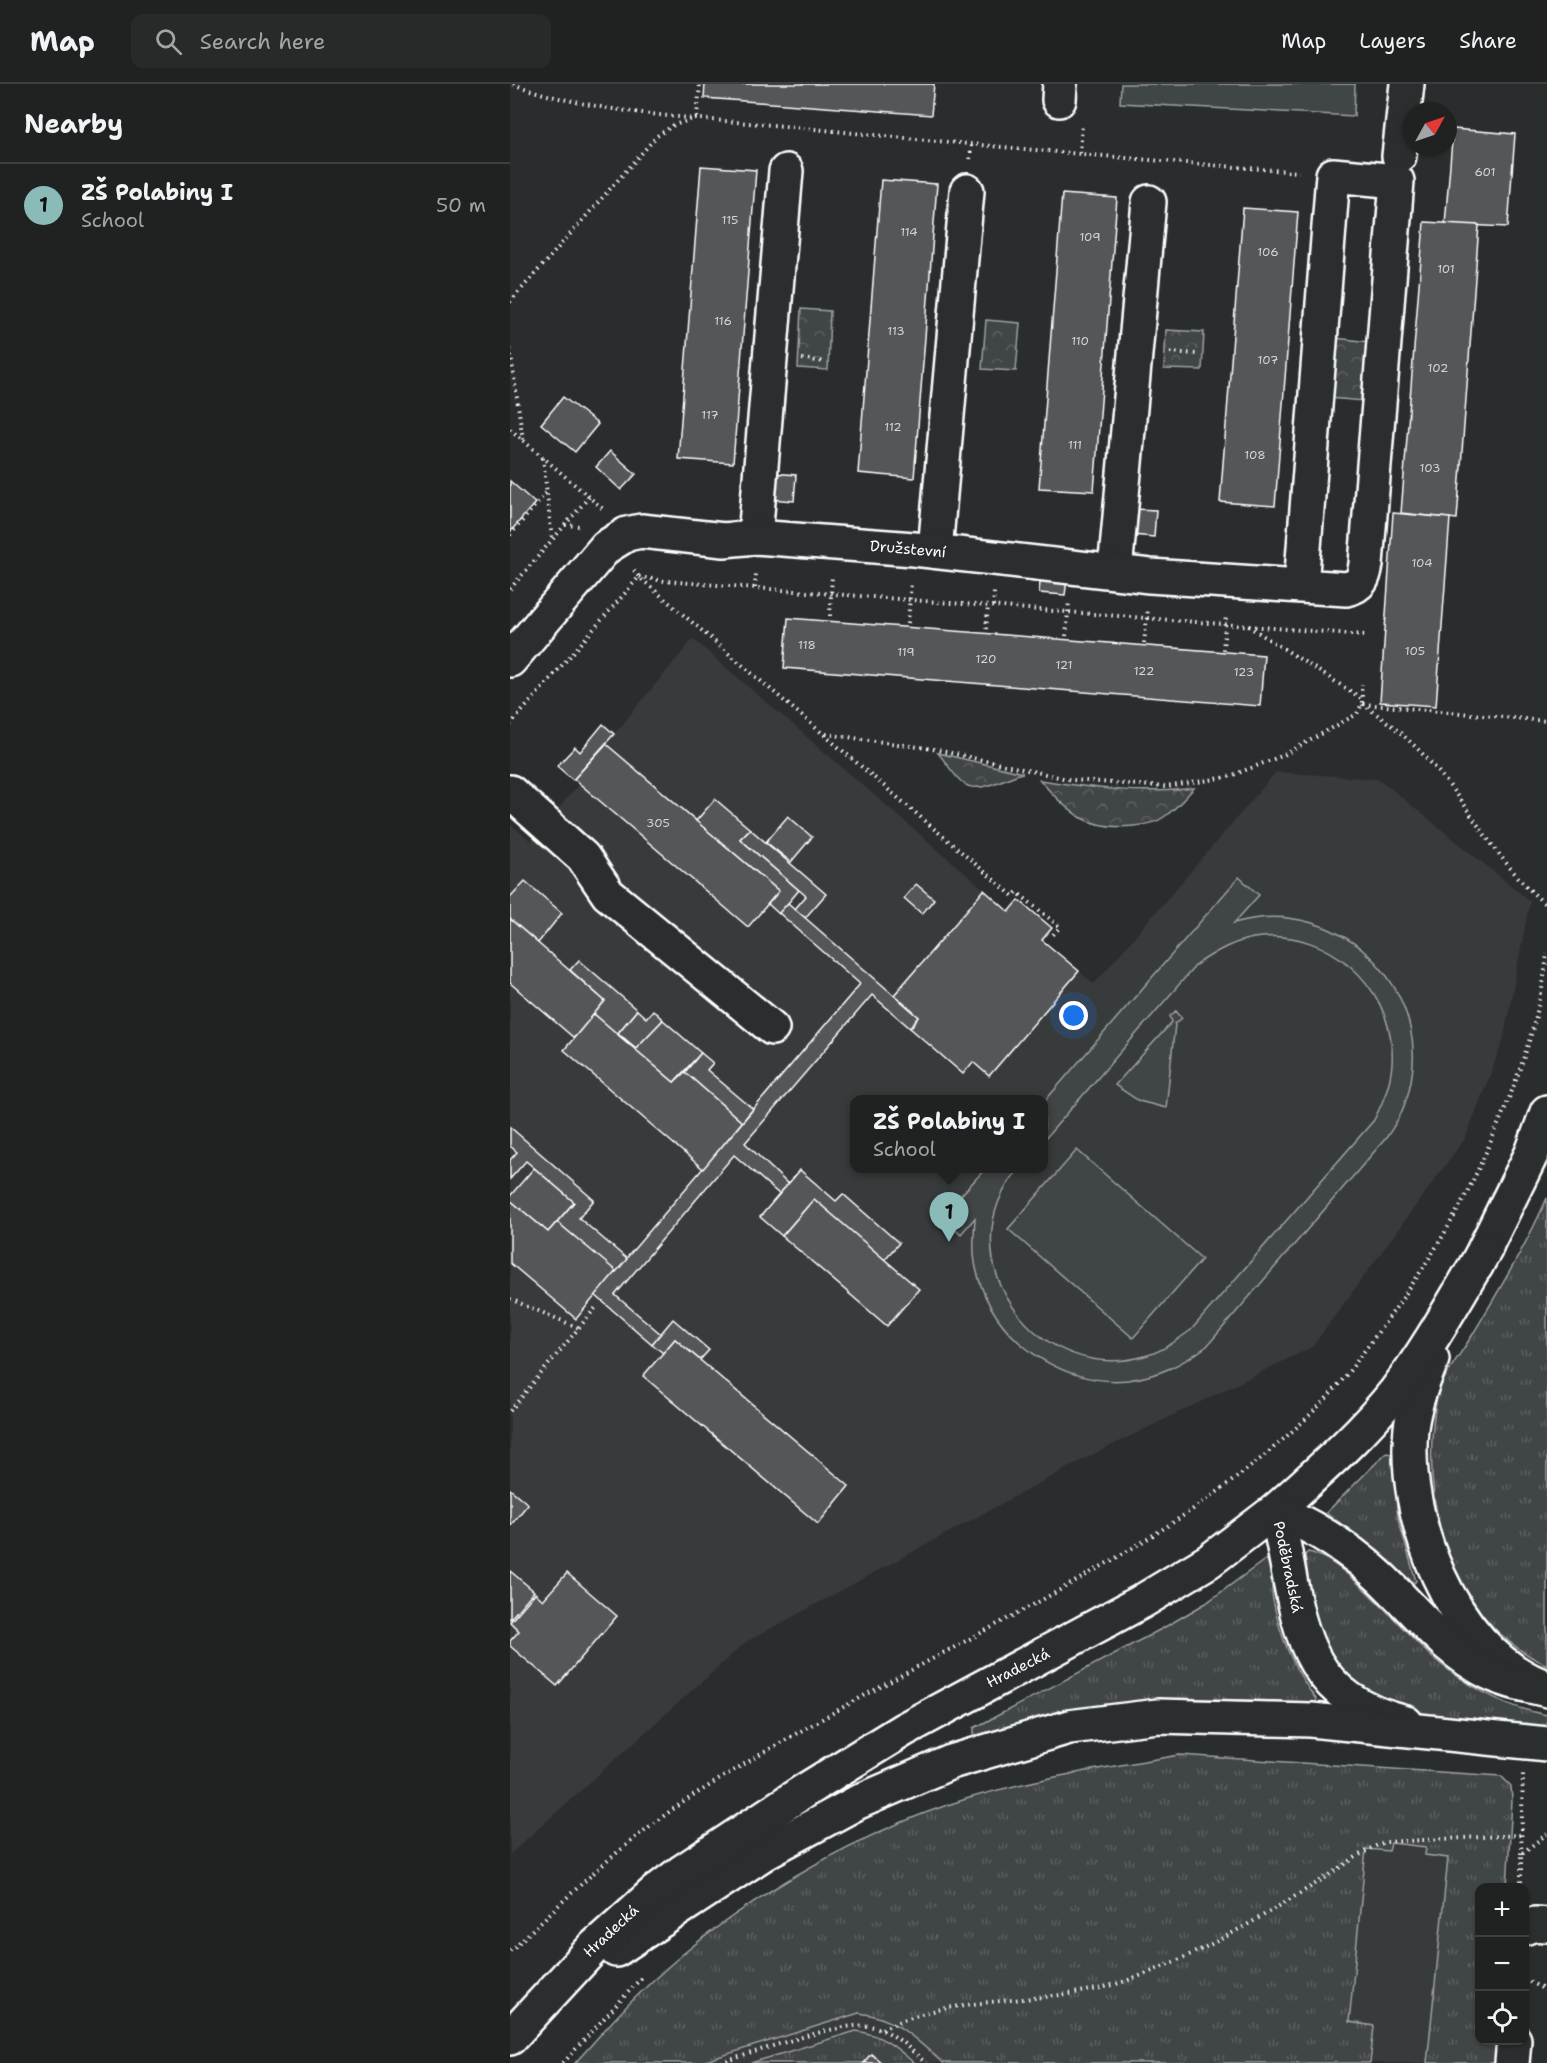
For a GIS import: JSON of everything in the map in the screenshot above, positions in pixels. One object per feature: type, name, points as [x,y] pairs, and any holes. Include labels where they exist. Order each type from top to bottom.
[{"type":"street","points":[[1399,156],[1407,84]]},
{"type":"street","points":[[755,537],[786,171]]},
{"type":"street","points":[[1301,586],[1333,175]]},
{"type":"street","name":"Družstevní","points":[[510,660],[613,541],[641,531],[724,540],[755,537],[925,550],[1150,576],[1346,589],[1361,583],[1365,576],[1396,181],[1333,175]]},
{"type":"street","points":[[925,550],[967,191]]},
{"type":"street","points":[[1115,571],[1149,202]]},
{"type":"street","points":[[510,792],[583,857],[608,894],[772,1028]]},
{"type":"street","name":"Poděbradská","points":[[1547,1112],[1532,1153],[1440,1339],[1416,1405],[1411,1429],[1414,1490],[1428,1553],[1438,1579],[1453,1604],[1502,1661],[1525,1678],[1547,1689]]},
{"type":"street","name":"Poděbradská","points":[[1481,1737],[1382,1717],[1349,1700],[1330,1683],[1318,1668],[1305,1644],[1276,1510],[1340,1452],[1395,1392],[1417,1361],[1486,1248]]},
{"type":"street","points":[[1276,1510],[1324,1535],[1354,1555],[1479,1668],[1502,1678],[1547,1689]]},
{"type":"street","name":"Hradecká","points":[[510,2039],[595,1946],[682,1871],[804,1791],[903,1730],[1141,1602],[1209,1561],[1276,1510]]},
{"type":"street","name":"Hradecká","points":[[510,2039],[550,2000],[589,1969],[669,1913],[769,1850],[899,1783],[1024,1739],[1069,1727],[1158,1716],[1311,1720],[1481,1737],[1541,1759]]},
{"type":"street","points":[[1529,1926],[1547,1925]]},
{"type":"street","points":[[1512,2063],[1514,2045]]},
{"type":"path","points":[[513,84],[543,95],[564,99],[697,117],[971,145],[1333,175]]},
{"type":"path","points":[[697,117],[699,84]]},
{"type":"path","points":[[510,302],[657,136],[674,125],[697,117]]},
{"type":"path","points":[[510,349],[524,441]]},
{"type":"path","points":[[510,429],[608,513]]},
{"type":"path","points":[[543,458],[552,539]]},
{"type":"path","points":[[510,535],[547,492]]},
{"type":"path","points":[[510,589],[589,497]]},
{"type":"path","points":[[830,616],[833,543]]},
{"type":"path","points":[[908,623],[910,600],[925,550]]},
{"type":"path","points":[[639,577],[1365,635]]},
{"type":"path","points":[[510,725],[639,577]]},
{"type":"path","points":[[639,577],[1013,896],[1017,892],[1060,927],[1051,937]]},
{"type":"path","points":[[986,628],[988,606]]},
{"type":"path","points":[[1247,625],[1362,701],[1412,742],[1446,781],[1488,843],[1519,882],[1547,906]]},
{"type":"path","points":[[825,734],[933,748],[1072,780],[1166,787],[1228,777],[1284,755],[1357,714],[1362,701],[1362,684]]},
{"type":"path","points":[[1362,701],[1547,721]]},
{"type":"path","points":[[510,1951],[634,1839],[689,1798],[754,1757],[1091,1574],[1172,1526],[1239,1476],[1323,1403],[1405,1297],[1460,1207],[1496,1131],[1528,1043],[1547,953]]},
{"type":"path","points":[[510,1299],[579,1328]]},
{"type":"path","points":[[510,1410],[597,1306]]},
{"type":"path","points":[[1513,1770],[1523,1772],[1541,1759]]},
{"type":"path","points":[[1521,1883],[1523,1772]]},
{"type":"path","points":[[882,2030],[897,2022],[941,2009],[1088,1991],[1164,1966],[1216,1941],[1322,1880],[1373,1846],[1386,1842],[1521,1834]]},
{"type":"path","points":[[1521,1854],[1547,1834]]},
{"type":"path","points":[[563,2063],[646,1973]]},
{"type":"path","points":[[1529,1982],[1547,1991]]},
{"type":"path","points":[[721,2063],[835,2029],[868,2025],[894,2035],[926,2063]]},
{"type":"path","points":[[734,2063],[738,2058]]},
{"type":"shaded area","points":[[693,639],[1009,911],[1019,900],[1052,928],[1042,940],[1094,984],[1276,772],[1379,779],[1530,901],[1503,1041],[1466,1137],[1312,1347],[1088,1457],[746,1642],[510,1854],[510,824],[531,841],[579,784],[557,766],[575,747],[580,751],[603,724],[615,733]]},
{"type":"shaded area","points":[[1362,1810],[1497,1819],[1480,1883],[1475,1883],[1476,2063],[666,2063]]},
{"type":"green space","points":[[1121,84],[1355,84],[1354,116],[1120,103]]},
{"type":"green space","points":[[801,309],[830,311],[828,370],[798,368]]},
{"type":"green space","points":[[986,320],[1020,323],[1016,371],[982,369]]},
{"type":"green space","points":[[1166,330],[1204,332],[1202,370],[1164,369]]},
{"type":"green space","points":[[1335,338],[1369,342],[1364,401],[1329,398]]},
{"type":"green space","points":[[938,753],[1023,773],[993,784],[969,786],[956,777]]},
{"type":"green space","points":[[1040,780],[1136,791],[1194,788],[1161,819],[1146,824],[1118,827],[1104,826],[1081,817],[1060,802]]},
{"type":"green space","points":[[1239,877],[1259,895],[1234,923],[1274,917],[1312,923],[1347,938],[1375,962],[1397,992],[1410,1027],[1413,1066],[1404,1106],[1386,1138],[1207,1346],[1170,1368],[1150,1376],[1128,1380],[1103,1380],[1078,1375],[1055,1366],[1033,1353],[1014,1337],[998,1318],[985,1296],[975,1265],[975,1218],[961,1234],[942,1216],[981,1173],[1017,1173],[998,1204],[991,1240],[997,1276],[1014,1308],[1039,1335],[1071,1353],[1108,1361],[1148,1355],[1165,1348],[1191,1330],[1374,1120],[1388,1086],[1392,1068],[1388,1026],[1367,984],[1351,966],[1332,953],[1310,943],[1287,937],[1253,938],[1227,946],[1196,965],[1048,1135],[1048,1097]]},
{"type":"green space","points":[[1176,1011],[1182,1018],[1175,1024],[1166,1108],[1139,1101],[1115,1085],[1172,1022],[1170,1016]]},
{"type":"green space","points":[[1077,1150],[1202,1259],[1133,1338],[1008,1229]]},
{"type":"green space","points":[[1547,1198],[1547,1665],[1517,1648],[1492,1626],[1472,1600],[1455,1570],[1436,1506],[1432,1472],[1432,1439],[1433,1422],[1441,1386],[1512,1268]]},
{"type":"green space","points":[[1386,1453],[1391,1454],[1392,1458],[1398,1518],[1416,1581],[1414,1583],[1363,1539],[1326,1513]]},
{"type":"green space","points":[[1308,1552],[1322,1557],[1356,1581],[1433,1658],[1459,1678],[1501,1701],[1547,1715],[1547,1733],[1456,1722],[1425,1715],[1396,1706],[1369,1692],[1346,1673],[1327,1649],[1322,1638],[1312,1603],[1305,1555]]},
{"type":"green space","points":[[1266,1559],[1271,1573],[1276,1614],[1284,1640],[1294,1664],[1316,1699],[1315,1703],[1205,1699],[1143,1702],[1072,1712],[978,1735],[974,1734],[974,1728],[1206,1603]]},
{"type":"green space","points":[[1180,1755],[1501,1776],[1511,1786],[1512,1800],[1507,1883],[1475,1883],[1475,2045],[1498,2045],[1496,2063],[1427,2063],[1448,1858],[1425,1855],[1426,1847],[1391,1843],[1389,1851],[1366,1849],[1349,2022],[1374,2026],[1370,2063],[943,2063],[915,2038],[895,2025],[872,2015],[859,2013],[699,2063],[575,2063],[637,1996],[708,1934],[790,1879],[834,1854],[923,1814],[966,1799],[1045,1779]]},
{"type":"green space","points":[[856,2031],[881,2038],[914,2063],[882,2063],[871,2054],[863,2063],[751,2063]]},
{"type":"building","points":[[705,84],[934,84],[931,115],[704,98]]},
{"type":"building","points":[[1457,129],[1515,134],[1508,227],[1445,224],[1451,156],[1457,156]]},
{"type":"building","points":[[701,166],[756,170],[733,463],[678,459]]},
{"type":"building","points":[[881,180],[937,184],[914,478],[858,473]]},
{"type":"building","points":[[1062,194],[1117,198],[1094,491],[1039,488]]},
{"type":"building","points":[[1243,208],[1298,212],[1275,506],[1220,502]]},
{"type":"building","points":[[1424,222],[1479,225],[1457,519],[1401,513]]},
{"type":"building","points":[[563,397],[598,424],[575,452],[541,424]]},
{"type":"building","points":[[610,451],[636,474],[621,490],[596,467]]},
{"type":"building","points":[[773,473],[796,475],[794,501],[771,499]]},
{"type":"building","points":[[510,481],[535,503],[510,532]]},
{"type":"building","points":[[1134,509],[1156,510],[1154,537],[1132,535]]},
{"type":"building","points":[[1393,513],[1450,518],[1436,706],[1380,702]]},
{"type":"building","points":[[1041,570],[1068,572],[1065,595],[1039,593]]},
{"type":"building","points":[[788,618],[1264,655],[1260,706],[784,668]]},
{"type":"building","points":[[603,724],[614,734],[573,780],[557,766],[575,747],[580,752]]},
{"type":"building","points":[[606,744],[779,891],[748,927],[574,779]]},
{"type":"building","points":[[715,799],[750,829],[740,839],[799,890],[779,914],[768,904],[779,891],[696,821]]},
{"type":"building","points":[[788,816],[812,837],[791,862],[766,842]]},
{"type":"building","points":[[750,829],[826,894],[805,918],[795,909],[806,896],[740,839]]},
{"type":"building","points":[[525,881],[562,913],[538,943],[510,919],[510,897]]},
{"type":"building","points":[[916,884],[934,899],[922,914],[904,898]]},
{"type":"building","points":[[984,890],[1009,912],[1019,900],[1052,928],[1042,940],[1079,971],[989,1076],[973,1062],[963,1074],[910,1028],[919,1017],[894,995]]},
{"type":"building","points":[[788,903],[919,1017],[910,1028],[872,995],[745,1143],[788,1184],[779,1194],[734,1155],[615,1295],[661,1334],[652,1344],[595,1295],[860,984],[779,913]]},
{"type":"building","points":[[510,919],[605,1001],[574,1038],[510,983]]},
{"type":"building","points":[[579,960],[637,1010],[617,1034],[594,1014],[605,1001],[570,970]]},
{"type":"building","points":[[637,1010],[646,1018],[653,1010],[663,1020],[636,1048],[618,1033]]},
{"type":"building","points":[[594,1014],[674,1082],[685,1072],[742,1122],[703,1169],[564,1050]]},
{"type":"building","points":[[663,1020],[701,1053],[674,1082],[617,1034],[636,1048]]},
{"type":"building","points":[[701,1053],[713,1063],[707,1070],[753,1109],[742,1122],[685,1072]]},
{"type":"building","points":[[510,1127],[594,1200],[579,1218],[627,1259],[616,1272],[557,1222],[574,1202],[526,1161],[510,1179],[510,1160],[517,1152],[510,1146]]},
{"type":"building","points":[[534,1168],[574,1202],[548,1232],[510,1200],[510,1196]]},
{"type":"building","points":[[800,1170],[836,1201],[843,1194],[899,1243],[884,1260],[814,1199],[782,1236],[760,1217]]},
{"type":"building","points":[[814,1199],[919,1289],[887,1326],[782,1236]]},
{"type":"building","points":[[510,1200],[548,1232],[557,1222],[616,1271],[576,1319],[510,1263]]},
{"type":"building","points":[[673,1319],[709,1350],[700,1360],[675,1339],[663,1353],[652,1344]]},
{"type":"building","points":[[675,1339],[849,1486],[818,1524],[643,1376]]},
{"type":"building","points":[[510,1489],[528,1504],[510,1526]]},
{"type":"building","points":[[510,1571],[534,1591],[510,1619]]},
{"type":"building","points":[[567,1573],[617,1616],[557,1686],[510,1646],[510,1641],[519,1631],[510,1622],[535,1593],[543,1600]]},
{"type":"building","points":[[871,2054],[882,2063],[863,2063]]},
{"type":"place","name":"ZŠ Polabiny I","points":[[949,1242]]}]
